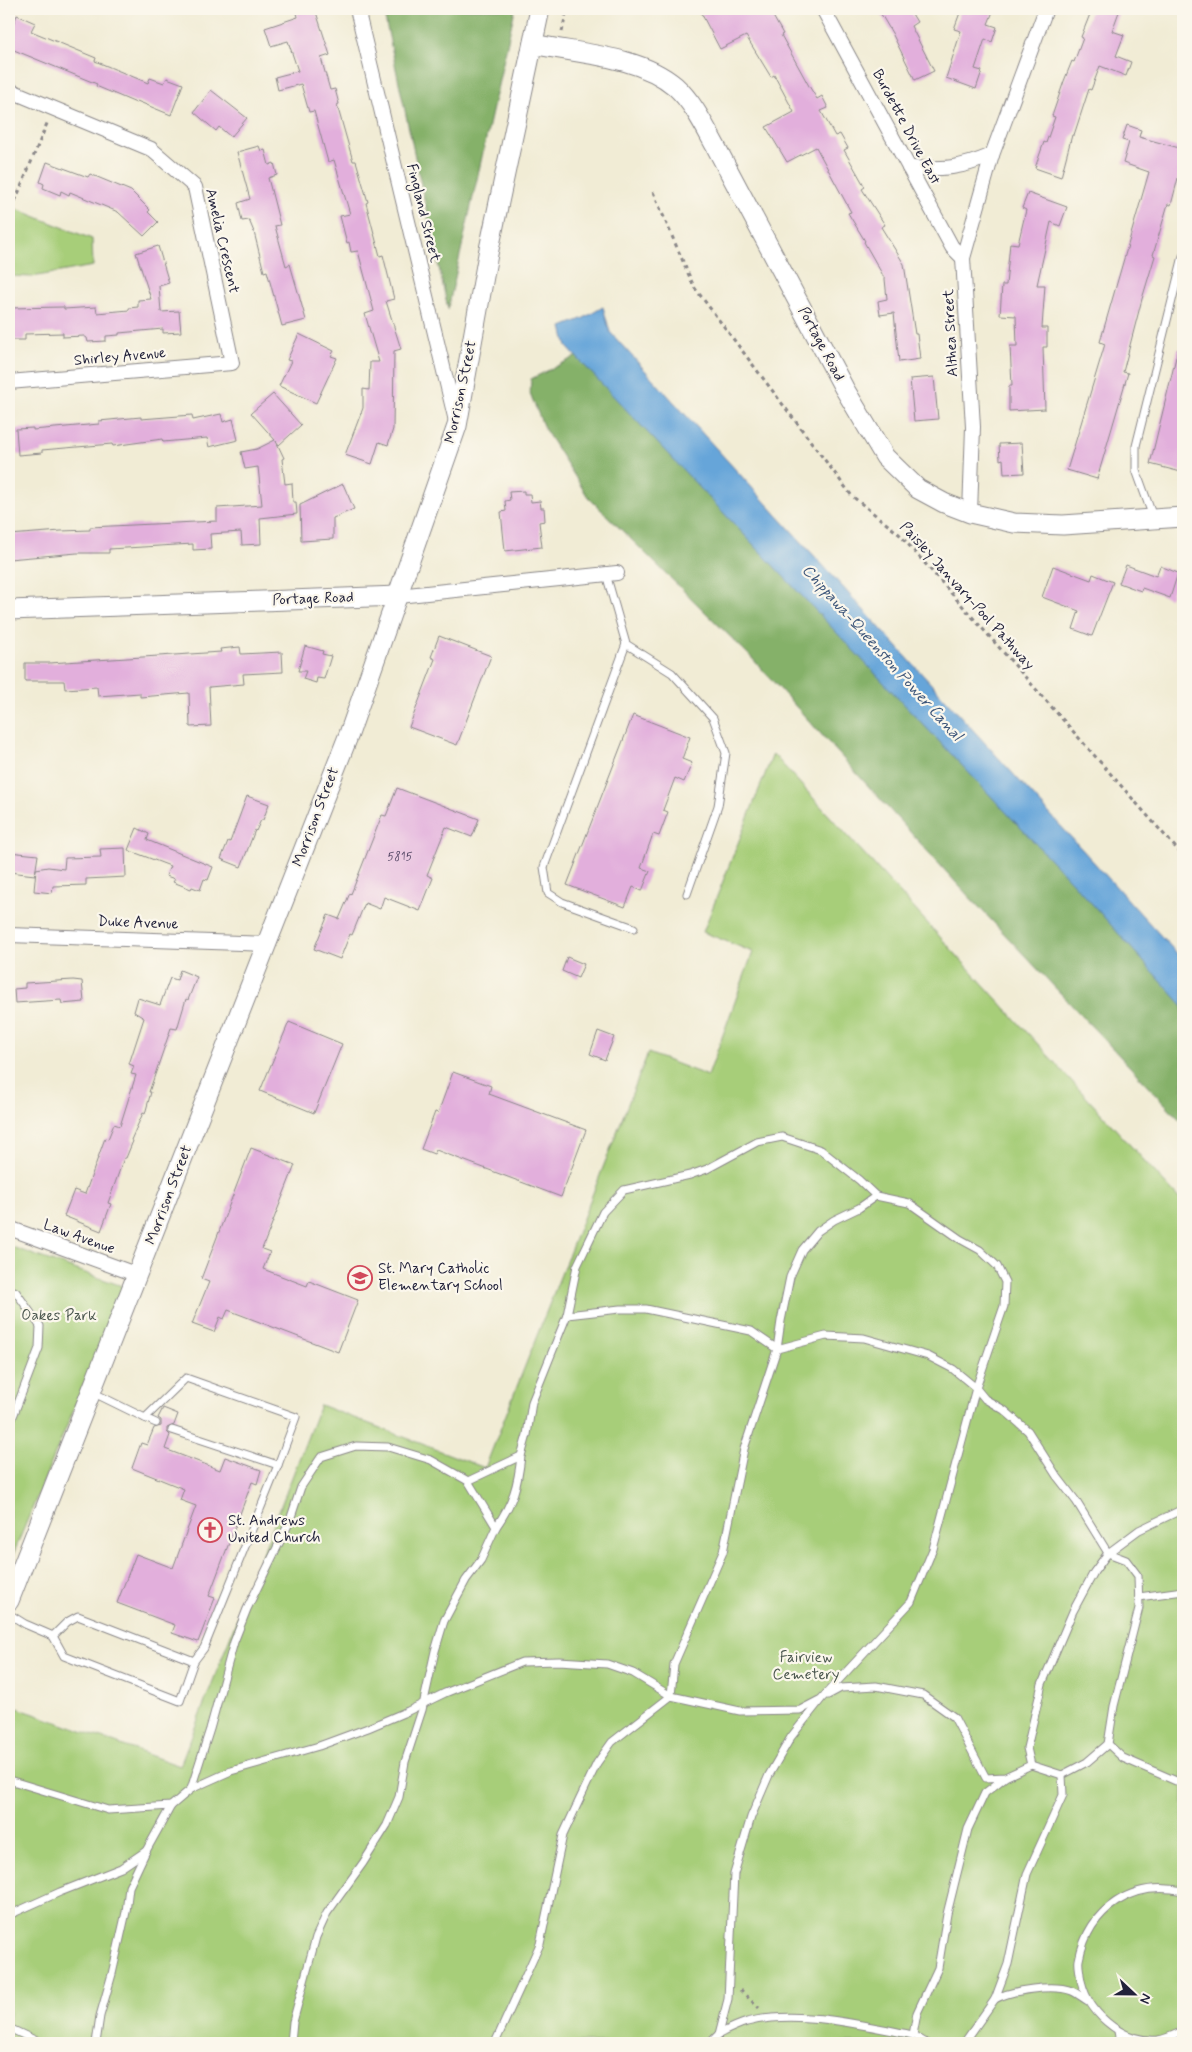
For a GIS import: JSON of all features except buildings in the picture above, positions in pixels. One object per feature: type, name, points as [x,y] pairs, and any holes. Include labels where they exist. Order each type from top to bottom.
[{"type":"street","name":"Fingland Street","points":[[357,9],[457,426]]},
{"type":"street","name":"Morrison Street","points":[[9,1600],[13,1576],[92,1392],[349,734],[457,426],[488,254],[540,9]]},
{"type":"street","name":"Burdette Drive East","points":[[823,9],[952,247],[963,258]]},
{"type":"street","name":"Althea Street","points":[[970,513],[973,427],[963,258],[992,155],[1046,9]]},
{"type":"street","name":"Portage Road","points":[[533,44],[644,66],[675,87],[698,115],[844,388],[885,457],[918,488],[944,503],[970,513],[1014,523],[1063,525],[1183,517]]},
{"type":"street","name":"Amelia Crescent","points":[[9,90],[151,149],[195,187],[232,361]]},
{"type":"street","points":[[909,168],[948,169],[970,164],[992,155]]},
{"type":"street","name":"Shirley Avenue","points":[[9,382],[232,363],[232,361]]},
{"type":"street","name":"Portage Road","points":[[9,610],[398,596],[612,574]]},
{"type":"street","name":"Duke Avenue","points":[[9,935],[267,944]]},
{"type":"street","name":"Law Avenue","points":[[9,1228],[138,1275]]},
{"type":"lane","points":[[1153,518],[1136,470],[1136,446],[1183,256]]},
{"type":"lane","points":[[612,574],[626,644],[544,867],[548,893],[562,902],[634,928]]},
{"type":"lane","points":[[626,644],[672,673],[712,718],[726,753],[718,806],[687,894]]},
{"type":"lane","points":[[291,2043],[293,2022],[316,1937],[327,1913],[364,1862],[387,1824],[399,1797],[405,1762],[424,1703],[444,1621],[466,1580],[481,1560],[496,1528],[514,1497],[519,1480],[521,1456],[527,1435],[532,1402],[567,1315],[578,1266],[602,1212],[624,1190],[690,1175],[707,1169],[757,1142],[782,1137],[821,1150],[876,1196],[909,1204],[960,1240],[980,1250],[997,1266],[1005,1282],[1004,1306],[976,1388],[933,1549],[911,1602],[822,1698],[791,1737],[769,1775],[751,1818],[734,1874],[728,1998],[718,2034]]},
{"type":"lane","points":[[495,2043],[540,1944],[563,1835],[589,1780],[612,1742],[671,1696],[674,1664],[723,1552],[744,1449],[777,1349],[790,1277],[802,1250],[818,1231],[876,1196]]},
{"type":"lane","points":[[9,1289],[16,1292],[40,1326],[40,1348],[9,1427]]},
{"type":"lane","points":[[567,1315],[620,1309],[646,1309],[751,1330],[777,1349]]},
{"type":"lane","points":[[777,1349],[826,1336],[864,1338],[928,1356],[953,1369],[1028,1431],[1056,1475],[1076,1501],[1108,1553],[1126,1560],[1138,1576],[1139,1608],[1114,1706],[1108,1744],[1087,1762],[1062,1775],[1031,1765],[1005,1777],[985,1793],[968,1829],[947,1914],[938,1968],[917,2013],[913,2035]]},
{"type":"lane","points":[[9,1614],[25,1624],[53,1636],[64,1656],[180,1702],[194,1661],[204,1648],[296,1417],[186,1378],[145,1418]]},
{"type":"lane","points":[[92,1392],[156,1423]]},
{"type":"lane","points":[[172,1430],[278,1464]]},
{"type":"lane","points":[[191,1789],[234,1642],[247,1609],[289,1523],[301,1487],[321,1457],[356,1446],[388,1447],[431,1460],[468,1481],[496,1528]]},
{"type":"lane","points":[[468,1481],[521,1456]]},
{"type":"lane","points":[[1031,1765],[1027,1748],[1042,1684],[1073,1611],[1094,1572],[1108,1553],[1139,1530],[1183,1510]]},
{"type":"lane","points":[[1139,1597],[1183,1591]]},
{"type":"lane","points":[[53,1636],[67,1622],[78,1616],[194,1661]]},
{"type":"lane","points":[[96,2043],[100,2016],[126,1912],[129,1887],[171,1806],[191,1789],[231,1771],[319,1746],[368,1728],[445,1692],[522,1662],[559,1661],[607,1664],[633,1673],[671,1696],[740,1711],[800,1710],[841,1688],[876,1686],[924,1695],[954,1717],[986,1778],[1005,1777]]},
{"type":"lane","points":[[1108,1744],[1123,1758],[1183,1784]]},
{"type":"lane","points":[[964,2043],[994,1999],[1008,1964],[1027,1874],[1063,1795],[1062,1775]]},
{"type":"lane","points":[[9,1780],[108,1810],[171,1806]]},
{"type":"lane","points":[[9,1915],[121,1868],[146,1851]]},
{"type":"lane","points":[[1088,2002],[1081,1982],[1079,1961],[1088,1934],[1101,1912],[1120,1898],[1145,1889],[1167,1888],[1183,1892]]},
{"type":"lane","points":[[994,1999],[1004,1994],[1053,1988],[1072,1991],[1088,2002],[1101,2017],[1118,2031],[1137,2038],[1158,2040],[1183,2031]]},
{"type":"lane","points":[[710,2043],[718,2034],[745,2022],[771,2018],[813,2019],[913,2035],[926,2043]]},
{"type":"lane","points":[[9,2028],[41,2043]]},
{"type":"lane","points":[[1118,2031],[1120,2043]]},
{"type":"path","points":[[557,49],[567,9]]},
{"type":"path","points":[[9,216],[53,108]]},
{"type":"path","name":"Paisley Janvary-Pool Pathway","points":[[653,192],[694,287],[852,496],[899,534],[1183,856]]},
{"type":"path","points":[[728,1974],[751,2002],[771,2018]]},
{"type":"green space","points":[[383,9],[515,9],[448,309]]},
{"type":"green space","points":[[9,206],[92,239],[93,266],[32,277],[9,276]]},
{"type":"green space","points":[[593,348],[1183,998],[1183,1123],[960,887],[750,656],[588,497],[544,428],[530,393],[531,379]]},
{"type":"green space","name":"Fairview Cemetery","points":[[773,754],[1183,1203],[1183,2043],[9,2043],[9,1705],[180,1766],[320,1405],[485,1468],[648,1053],[708,1076],[753,952],[703,932]]},
{"type":"green space","name":"Oakes Park","points":[[9,1246],[125,1287],[9,1564]]},
{"type":"water","name":"Chippawa-Queenston Power Canal","points":[[603,307],[610,332],[1183,960],[1183,1006],[1086,897],[567,347],[562,327],[584,318]]},
{"type":"place","name":"St. Mary Catholic Elementary School","points":[[360,1278]]},
{"type":"place","name":"St. Andrews United Church","points":[[210,1530]]}]
